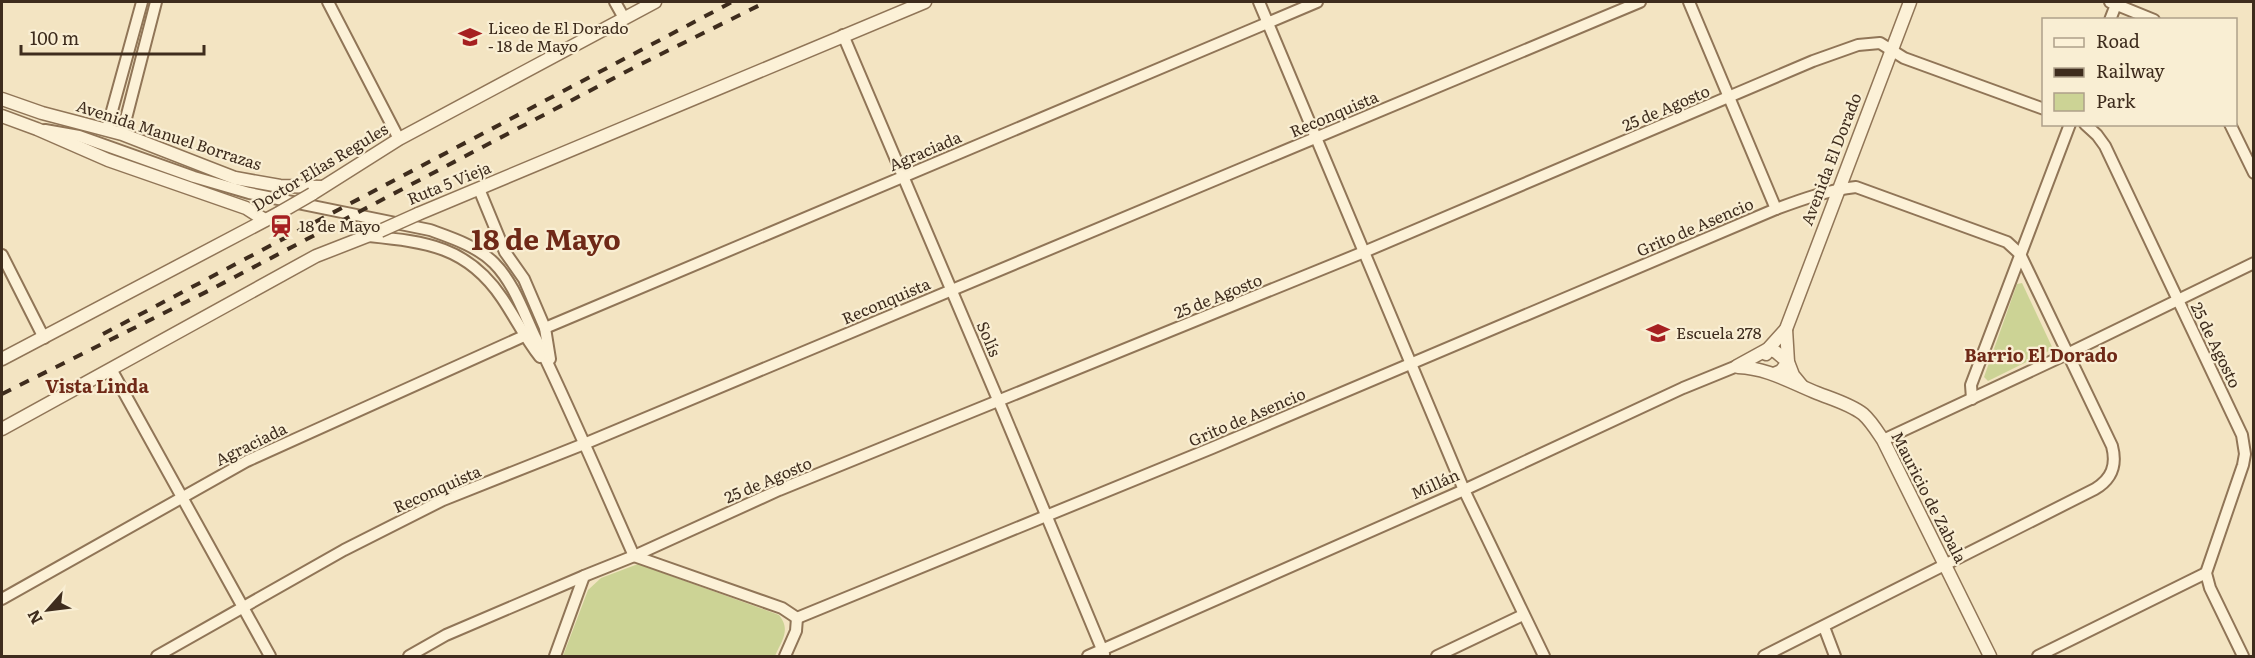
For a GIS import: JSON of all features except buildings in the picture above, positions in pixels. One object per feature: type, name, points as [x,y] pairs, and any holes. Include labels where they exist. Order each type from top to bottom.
[{"type":"street","points":[[107,129],[141,2]]},
{"type":"street","points":[[122,134],[156,2]]},
{"type":"street","points":[[328,2],[399,139]]},
{"type":"street","points":[[615,2],[624,18]]},
{"type":"street","name":"Doctor Elías Regules","points":[[2,359],[279,213],[399,139],[655,2]]},
{"type":"street","name":"Ruta 5 Vieja","points":[[2,429],[316,256],[924,2]]},
{"type":"street","points":[[1259,2],[1464,490],[1544,657]]},
{"type":"street","name":"Agraciada","points":[[545,328],[1317,2]]},
{"type":"street","name":"Reconquista","points":[[157,657],[344,550],[443,500],[584,444],[1640,2]]},
{"type":"street","points":[[1689,2],[1776,208]]},
{"type":"street","name":"Avenida El Dorado","points":[[1786,329],[1837,189],[1910,2]]},
{"type":"street","points":[[2110,18],[2114,2],[2150,18]]},
{"type":"street","name":"Solís","points":[[843,35],[1104,653]]},
{"type":"street","name":"25 de Agosto","points":[[408,657],[446,635],[634,556],[779,490],[1364,252],[1813,61],[1852,47],[1880,43],[1904,58],[2042,109]]},
{"type":"street","name":"Avenida Manuel Borrazas","points":[[2,99],[42,113],[122,134],[236,178],[317,190]]},
{"type":"street","name":"Avenida Manuel Borrazas","points":[[42,113],[79,136]]},
{"type":"street","name":"Avenida Manuel Borrazas","points":[[2,116],[108,160],[246,208],[265,220]]},
{"type":"street","points":[[1972,399],[1971,385],[2069,126]]},
{"type":"street","name":"25 de Agosto","points":[[2087,126],[2105,146],[2177,301],[2238,424],[2244,442],[2243,465],[2206,573]]},
{"type":"street","points":[[2231,126],[2253,172]]},
{"type":"street","name":"Avenida Manuel Borrazas","points":[[37,129],[79,136],[249,193],[430,230],[457,240],[478,250],[495,264],[509,283],[553,374]]},
{"type":"street","name":"Grito de Asencio","points":[[797,618],[1410,364],[1776,208],[1837,189],[1856,187],[2007,242],[2020,254]]},
{"type":"street","points":[[479,189],[505,252],[524,279],[545,328],[553,374]]},
{"type":"street","points":[[368,236],[400,239],[437,248],[456,254],[476,267],[503,299],[524,336],[553,374],[634,556],[782,608],[797,618],[796,631],[785,657]]},
{"type":"street","points":[[1764,657],[2095,489],[2108,480],[2115,462],[2112,446],[2020,254]]},
{"type":"street","points":[[2,255],[44,338]]},
{"type":"street","points":[[1883,440],[2067,354],[2253,263]]},
{"type":"street","points":[[1786,329],[1788,362],[1793,375],[1803,387]]},
{"type":"street","name":"Millán","points":[[1088,657],[1104,653],[1683,388],[1737,366],[1768,350],[1786,329]]},
{"type":"street","name":"Agraciada","points":[[2,599],[247,461],[524,336]]},
{"type":"street","points":[[1768,350],[1776,352],[1788,362],[1781,370],[1770,373],[1765,359],[1768,350]]},
{"type":"street","name":"Mauricio de Zabala","points":[[1737,366],[1770,373],[1863,414],[1883,440],[1990,657]]},
{"type":"street","points":[[111,369],[270,657]]},
{"type":"street","points":[[2038,657],[2206,573],[2210,588],[2243,657]]},
{"type":"street","points":[[555,657],[584,576]]},
{"type":"street","points":[[1437,657],[1523,615]]},
{"type":"street","points":[[1824,627],[1835,657]]},
{"type":"green space","points":[[2022,283],[2053,349],[1988,381],[1984,377],[2017,284]]},
{"type":"green space","points":[[638,564],[779,615],[783,620],[785,630],[775,656],[563,656],[588,590],[601,578]]},
{"type":"railway","points":[[103,334],[732,2]]},
{"type":"railway","points":[[2,394],[210,290],[637,66],[766,2]]},
{"type":"place","name":"Liceo de El Dorado - 18 de Mayo","points":[[470,37]]},
{"type":"place","name":"18 de Mayo","points":[[281,226]]},
{"type":"place","name":"Escuela 278","points":[[1658,333]]},
{"type":"district","name":"18 de Mayo","points":[[546,240]]},
{"type":"district","name":"Barrio El Dorado","points":[[2041,356]]},
{"type":"district","name":"Vista Linda","points":[[97,387]]}]
